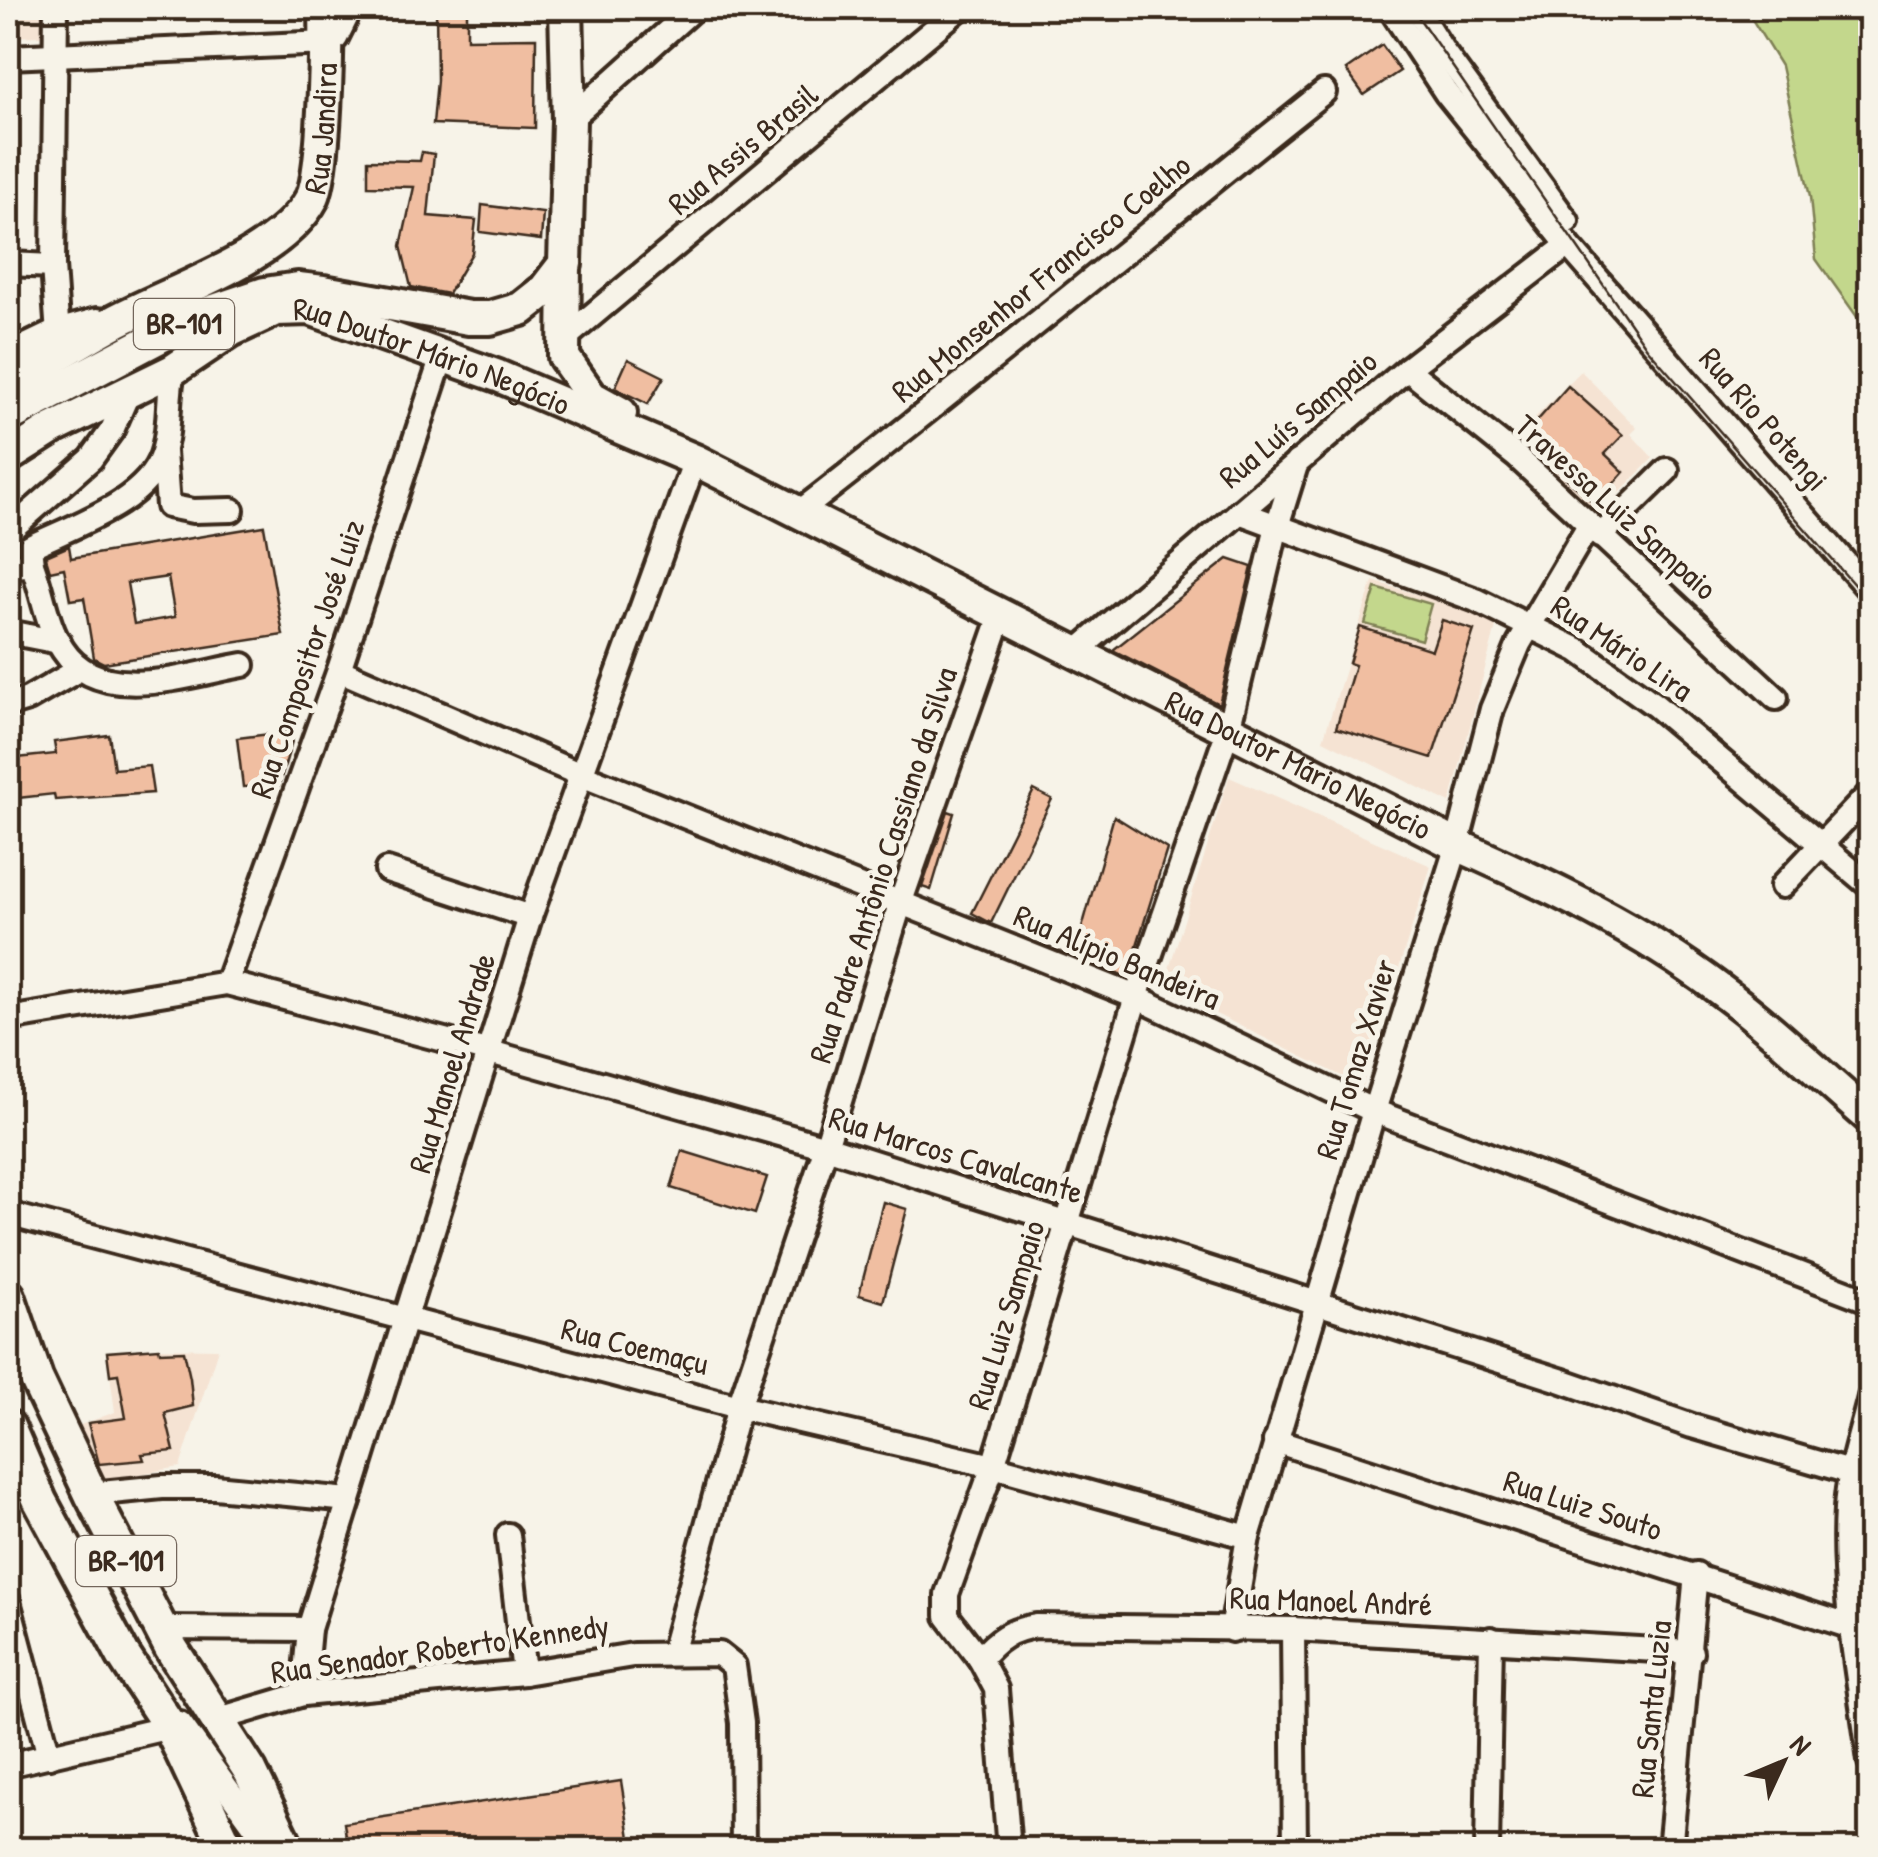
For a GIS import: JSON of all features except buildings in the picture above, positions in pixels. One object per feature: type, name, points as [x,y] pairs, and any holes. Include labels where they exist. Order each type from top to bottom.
[{"type":"highway","name":"Rua Jandira","points":[[115,322],[282,236],[298,221],[314,193],[326,8]]},
{"type":"highway","points":[[565,264],[569,120],[566,8]]},
{"type":"highway","name":"Rua Doutor Mário Negócio","points":[[34,372],[116,362],[194,318],[265,294],[298,289],[433,314],[490,318],[521,309],[545,290],[565,264]]},
{"type":"highway","points":[[124,383],[265,294]]},
{"type":"highway","name":"BR-101","points":[[8,382],[34,372],[115,322]]},
{"type":"highway","name":"BR-101","points":[[8,416],[34,372]]},
{"type":"highway","name":"BR-101","points":[[8,1296],[36,1378],[91,1494],[160,1628],[250,1771],[288,1850]]},
{"type":"highway","name":"BR-101","points":[[8,1426],[40,1501],[123,1655],[170,1727],[228,1850]]},
{"type":"main road","name":"Rua Doutor Mário Negócio","points":[[565,264],[564,358],[592,397],[695,460]]},
{"type":"main road","name":"Rua Doutor Mário Negócio","points":[[10,457],[124,383],[173,370],[231,331],[276,310],[310,309],[443,354],[695,460],[1457,845],[1537,881],[1664,952],[1720,989],[1870,1118]]},
{"type":"main road","points":[[34,372],[58,335],[79,327],[115,322]]},
{"type":"street","points":[[56,8],[53,266],[58,335]]},
{"type":"street","points":[[8,57],[326,43],[336,38],[351,8]]},
{"type":"street","points":[[569,120],[694,8]]},
{"type":"street","name":"Rua Assis Brasil","points":[[565,338],[960,8]]},
{"type":"street","name":"Rua Rio Potengi","points":[[1390,8],[1446,92],[1568,245],[1870,591]]},
{"type":"street","name":"Rua Rio Potengi","points":[[1416,8],[1594,260],[1608,291]]},
{"type":"street","name":"Rua Monsenhor Francisco Coelho","points":[[798,513],[1002,355],[1324,92]]},
{"type":"street","name":"Rua Luís Sampaio","points":[[1076,652],[1407,369],[1568,245]]},
{"type":"street","points":[[8,264],[53,266]]},
{"type":"street","name":"Rua Compositor José Luiz","points":[[227,983],[339,670],[443,354]]},
{"type":"street","name":"Travessa Luiz Sampaio","points":[[1407,369],[1517,457],[1776,698]]},
{"type":"street","points":[[173,370],[164,452],[168,506],[193,511],[232,510]]},
{"type":"street","points":[[8,532],[90,459],[112,430],[124,383]]},
{"type":"street","points":[[164,452],[155,471],[135,493],[30,547],[58,642],[80,669],[110,680],[141,683],[244,665]]},
{"type":"street","name":"Rua Manoel Andrade","points":[[303,1694],[310,1630],[530,917],[695,460]]},
{"type":"street","name":"Rua Luiz Sampaio","points":[[1009,1850],[996,1689],[980,1659],[947,1616],[947,1594],[994,1466],[1136,997],[1228,730],[1296,462]]},
{"type":"street","name":"Rua Tomaz Xavier","points":[[1232,1630],[1248,1537],[1275,1441],[1457,845],[1492,709],[1530,624],[1595,531],[1668,470]]},
{"type":"street","name":"Rua Mário Lira","points":[[1239,512],[1476,600],[1578,650],[1619,678],[1870,886]]},
{"type":"street","points":[[8,567],[32,564]]},
{"type":"street","name":"Rua Padre Antônio Cassiano da Silva","points":[[672,1654],[740,1406],[826,1148],[901,901],[1002,613]]},
{"type":"street","points":[[8,632],[58,642]]},
{"type":"street","points":[[8,704],[28,699],[80,669]]},
{"type":"street","name":"Rua Alípio Bandeira","points":[[339,670],[579,774],[1136,997],[1374,1111],[1870,1301]]},
{"type":"street","points":[[1782,886],[1870,794]]},
{"type":"street","points":[[387,870],[530,917]]},
{"type":"street","name":"Rua Marcos Cavalcante","points":[[8,1019],[227,983],[490,1052],[826,1148],[1692,1426],[1861,1475]]},
{"type":"street","name":"Rua Coemaçu","points":[[8,1214],[406,1321],[994,1466],[1248,1537]]},
{"type":"street","points":[[1870,1397],[1861,1475],[1845,1544],[1861,1631],[1870,1761]]},
{"type":"street","name":"Rua Luiz Souto","points":[[1275,1441],[1696,1574],[1861,1631]]},
{"type":"street","points":[[91,1494],[215,1487],[349,1500]]},
{"type":"street","points":[[508,1535],[524,1672]]},
{"type":"street","name":"Rua Santa Luzia","points":[[1670,1850],[1696,1574]]},
{"type":"street","points":[[8,1602],[50,1756]]},
{"type":"street","name":"Rua Manoel André","points":[[980,1659],[996,1640],[1017,1628],[1036,1626],[1292,1629],[1690,1652]]},
{"type":"street","points":[[160,1628],[310,1630]]},
{"type":"street","points":[[1292,1629],[1294,1850]]},
{"type":"street","points":[[1487,1850],[1491,1639]]},
{"type":"street","name":"Rua Senador Roberto Kennedy","points":[[210,1706],[524,1672],[620,1657],[719,1654],[734,1666],[742,1723],[744,1850]]},
{"type":"street","points":[[123,1655],[151,1683],[262,1840]]},
{"type":"street","points":[[210,1706],[262,1840]]},
{"type":"street","points":[[8,1766],[170,1727]]},
{"type":"shaded area","points":[[8,8],[41,8],[41,36],[8,37]]},
{"type":"shaded area","points":[[1581,371],[1637,428],[1631,434],[1653,458],[1596,516],[1511,442]]},
{"type":"shaded area","points":[[1373,581],[1498,619],[1450,803],[1323,740]]},
{"type":"shaded area","points":[[1229,777],[1431,866],[1362,1086],[1163,988]]},
{"type":"shaded area","points":[[218,1349],[180,1467],[99,1481],[75,1427],[115,1412],[107,1352]]},
{"type":"green space","points":[[1745,8],[1870,8],[1870,335],[1816,259],[1810,197],[1781,66]]},
{"type":"green space","points":[[1376,588],[1431,604],[1421,640],[1365,624]]},
{"type":"tunnel","points":[[8,435],[101,385]]},
{"type":"tram line","points":[[1412,8],[1647,348],[1870,603]]}]
